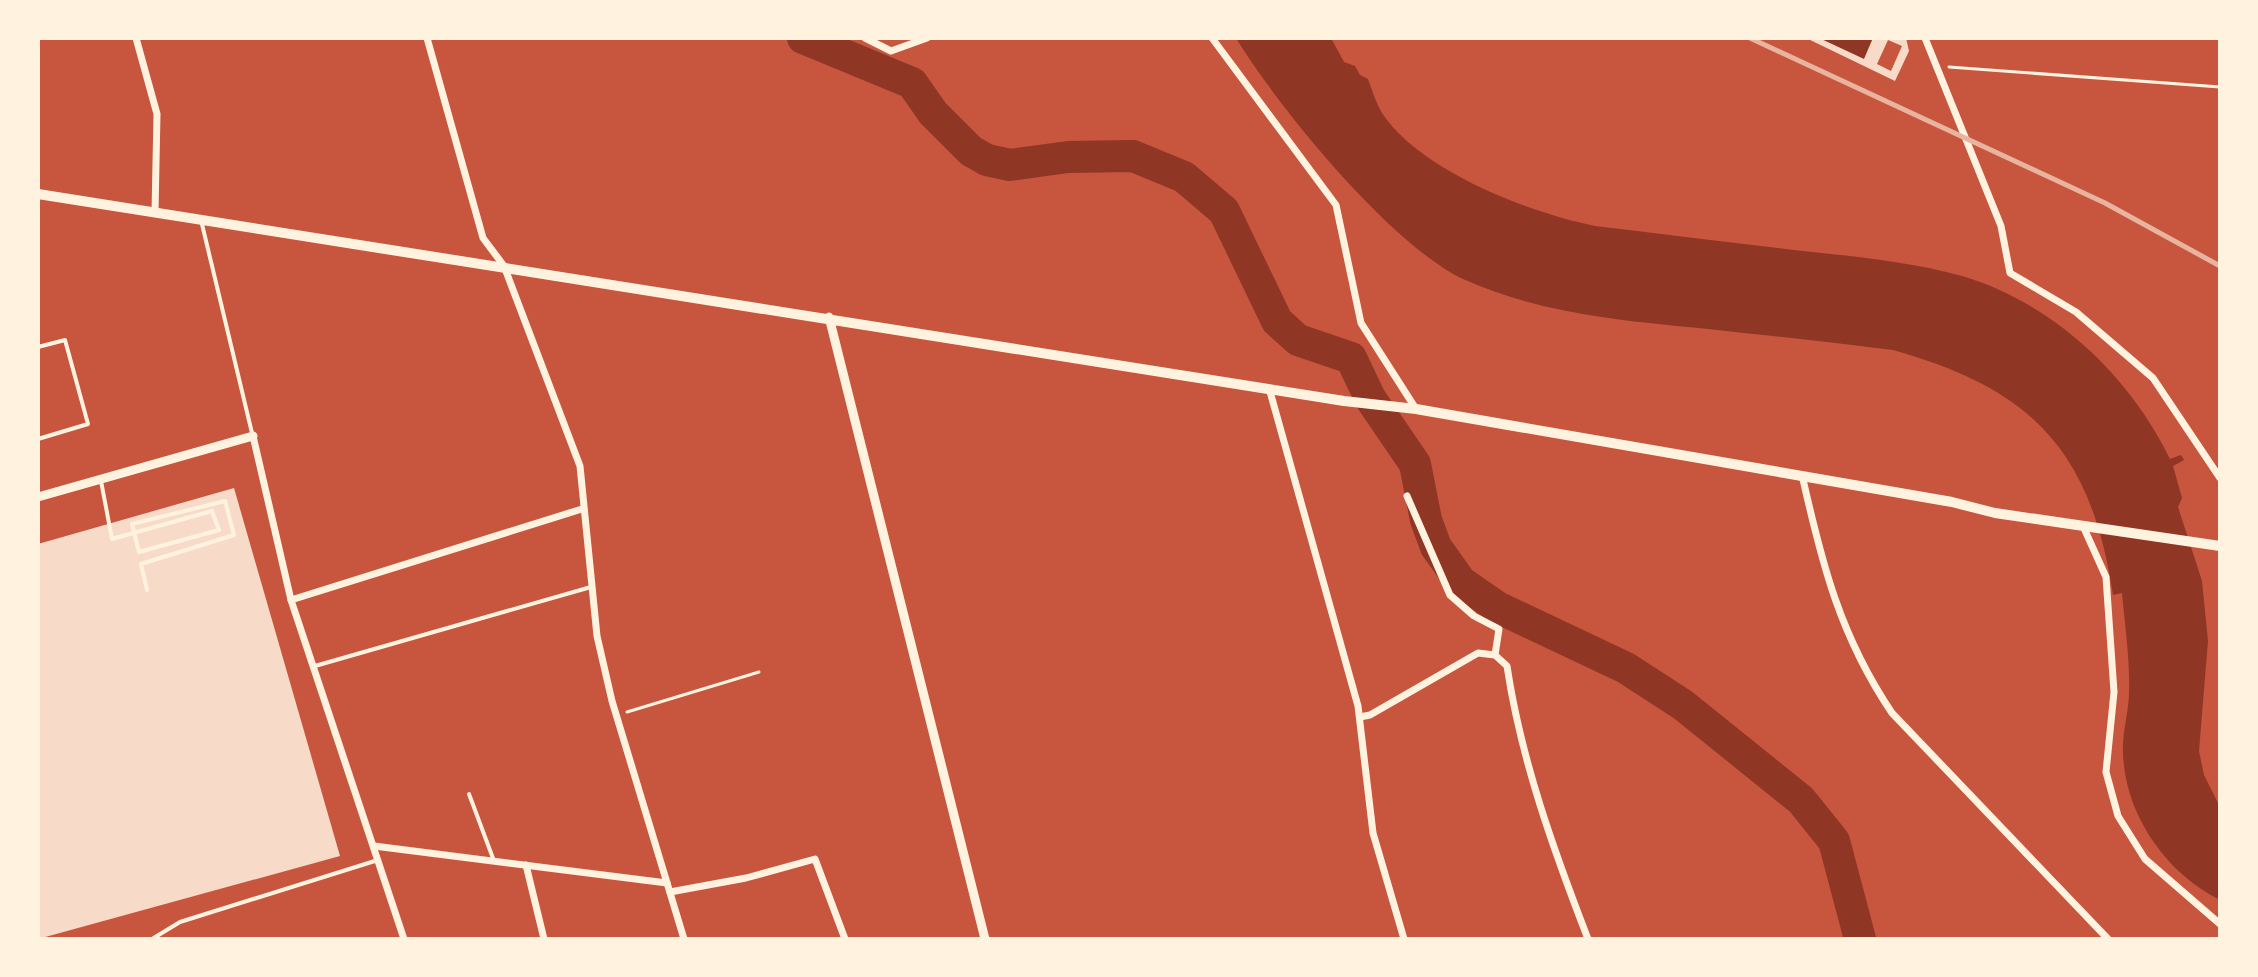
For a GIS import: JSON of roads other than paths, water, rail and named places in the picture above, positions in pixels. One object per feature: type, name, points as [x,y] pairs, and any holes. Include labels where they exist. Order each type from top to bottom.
[{"type":"main road","points":[[38,194],[1344,401],[1416,409],[1802,475],[1952,502],[1995,513],[2220,546]]},
{"type":"street","points":[[136,38],[157,114],[155,212]]},
{"type":"street","points":[[427,38],[483,238],[504,266],[569,430],[580,466],[597,636],[616,716],[683,938],[672,939]]},
{"type":"street","points":[[865,38],[891,51],[927,38]]},
{"type":"street","points":[[1212,38],[1336,205],[1361,323],[1416,409]]},
{"type":"street","points":[[1925,38],[1936,72],[2001,226],[2010,273],[2076,312],[2153,378],[2220,478]]},
{"type":"street","points":[[829,317],[985,939]]},
{"type":"street","points":[[1269,388],[1360,717],[1373,833],[1404,939]]},
{"type":"street","points":[[38,497],[253,436],[291,600],[404,939]]},
{"type":"street","points":[[1802,475],[1825,571],[1852,648],[1871,682],[1892,713],[2108,939]]},
{"type":"street","points":[[1407,496],[1450,595],[1474,616],[1499,629],[1495,655]]},
{"type":"street","points":[[291,600],[582,509]]},
{"type":"street","points":[[2083,526],[2106,577],[2114,692],[2106,772],[2118,816],[2145,859],[2220,924]]},
{"type":"street","points":[[1360,717],[1370,715],[1478,653],[1495,655],[1507,666],[1550,841],[1588,939]]},
{"type":"street","points":[[374,846],[668,887],[746,878],[815,859],[845,939]]},
{"type":"street","points":[[526,865],[544,939]]},
{"type":"lane","points":[[200,218],[253,436]]},
{"type":"lane","points":[[38,347],[65,340],[88,424],[38,439]]},
{"type":"lane","points":[[101,479],[112,539],[212,511],[219,530],[139,552],[132,524],[225,501],[234,535],[141,564],[147,590]]},
{"type":"lane","points":[[313,667],[593,586]]},
{"type":"lane","points":[[469,794],[494,861]]},
{"type":"lane","points":[[152,939],[180,922],[378,860]]},
{"type":"waterway","points":[[803,38],[912,83],[933,113],[971,151],[987,160],[1010,165],[1068,157],[1133,156],[1184,177],[1224,211],[1277,321],[1298,340],[1351,358],[1370,398],[1415,464],[1426,520],[1436,547],[1461,582],[1497,607],[1626,668],[1683,705],[1801,800],[1834,841],[1860,939]]},
{"type":"railway","points":[[1750,38],[2105,203],[2220,266]]}]
